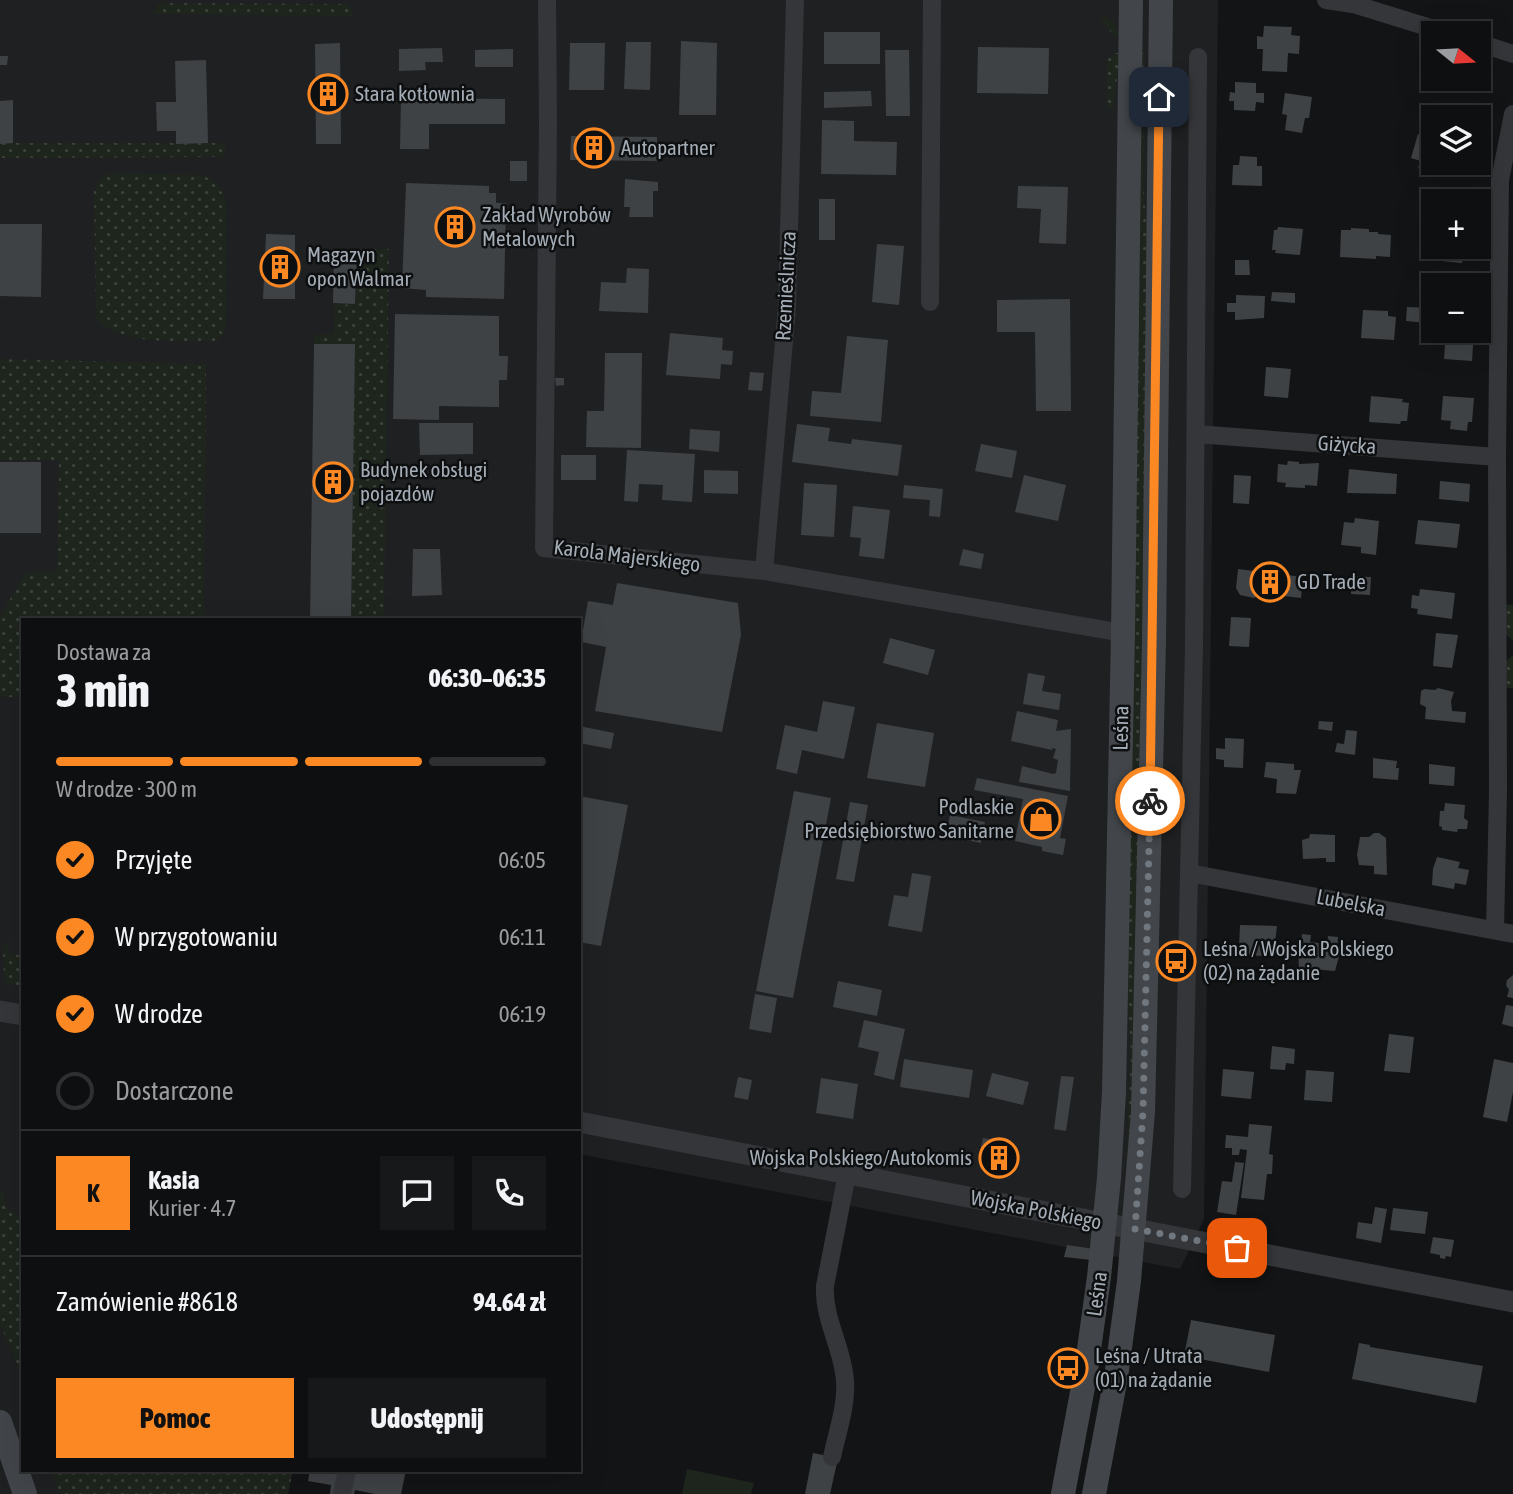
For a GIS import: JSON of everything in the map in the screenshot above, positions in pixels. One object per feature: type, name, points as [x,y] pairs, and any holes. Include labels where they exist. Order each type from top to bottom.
[{"type":"main road","name":"Leśna","points":[[1063,1494],[1086,1371],[1105,1224],[1114,1092],[1124,633],[1131,0]]},
{"type":"main road","name":"Leśna","points":[[1096,1483],[1116,1377],[1135,1229],[1145,1045],[1152,725],[1161,0]]},
{"type":"main road","points":[[0,1422],[25,1494]]},
{"type":"street","name":"Karola Majerskiego","points":[[547,0],[544,548],[764,571],[1124,633]]},
{"type":"street","name":"Rzemieślnicza","points":[[764,571],[787,307],[795,0]]},
{"type":"street","points":[[930,302],[932,0]]},
{"type":"street","points":[[1326,0],[1353,4],[1421,25]]},
{"type":"street","points":[[1491,47],[1513,54]]},
{"type":"street","points":[[1182,1189],[1196,434],[1198,57]]},
{"type":"street","points":[[1495,930],[1506,792],[1506,482],[1497,457],[1506,320],[1500,180],[1513,114]]},
{"type":"street","name":"Giżycka","points":[[1196,434],[1497,457]]},
{"type":"street","name":"Lubelska","points":[[1189,873],[1513,934]]},
{"type":"street","points":[[0,1011],[21,1015]]},
{"type":"street","name":"Wojska Polskiego","points":[[581,1122],[1513,1302]]},
{"type":"street","points":[[832,1457],[846,1392],[845,1378],[824,1303],[847,1174]]},
{"type":"street","points":[[342,1494],[347,1472]]},
{"type":"shaded area","points":[[0,0],[1218,0],[1204,1219],[1180,1269],[581,1154],[581,618],[21,618],[21,1472],[289,1472],[284,1494],[0,1494]]},
{"type":"shaded area","points":[[160,3],[347,4],[353,10],[352,16],[151,14]]},
{"type":"shaded area","points":[[1099,12],[1113,22],[1120,37],[1106,27]]},
{"type":"shaded area","points":[[1115,53],[1120,53],[1113,109],[1107,107],[1107,60]]},
{"type":"shaded area","points":[[1138,53],[1144,53],[1143,184],[1150,270],[1131,1170],[1126,1170],[1131,1055],[1126,957]]},
{"type":"shaded area","points":[[0,143],[225,143],[225,157],[0,158]]},
{"type":"shaded area","points":[[112,173],[202,175],[215,182],[226,198],[226,326],[223,335],[214,341],[135,338],[120,334],[96,318],[94,190],[101,178]]},
{"type":"shaded area","points":[[357,249],[389,249],[384,618],[351,618],[355,345],[314,344],[314,335],[334,334],[335,304],[356,305]]},
{"type":"shaded area","points":[[0,359],[206,364],[204,618],[21,618],[21,697],[0,697],[0,616],[26,573],[57,573],[59,460],[0,460]]},
{"type":"shaded area","points":[[1504,604],[1513,605],[1513,641],[1505,633]]},
{"type":"shaded area","points":[[1513,655],[1513,688],[1505,688],[1506,661]]},
{"type":"shaded area","points":[[9,942],[7,953],[21,956],[21,986],[6,983],[3,946]]},
{"type":"shaded area","points":[[0,1187],[9,1212],[21,1215],[19,1368],[0,1324]]},
{"type":"shaded area","points":[[687,1469],[754,1483],[751,1494],[682,1494]]},
{"type":"shaded area","points":[[53,1472],[293,1472],[288,1494],[60,1494]]},
{"type":"building","points":[[1264,26],[1292,27],[1291,35],[1300,36],[1299,54],[1288,53],[1287,72],[1262,71],[1263,49],[1257,49],[1257,36],[1263,37]]},
{"type":"building","points":[[824,32],[880,32],[880,64],[824,64]]},
{"type":"building","points":[[681,41],[717,43],[716,115],[679,115]]},
{"type":"building","points":[[626,42],[651,42],[650,90],[624,89]]},
{"type":"building","name":"Stara kotłownia","points":[[340,43],[341,144],[316,144],[315,44]]},
{"type":"building","points":[[570,43],[605,43],[604,90],[569,90]]},
{"type":"building","points":[[978,47],[1049,48],[1048,94],[977,93]]},
{"type":"building","points":[[442,48],[443,62],[425,62],[426,70],[399,71],[399,49]]},
{"type":"building","points":[[513,49],[513,67],[475,67],[475,50]]},
{"type":"building","points":[[885,50],[909,50],[910,116],[886,116]]},
{"type":"building","points":[[0,56],[8,56],[7,65],[0,65]]},
{"type":"building","points":[[206,60],[208,143],[176,144],[176,131],[157,131],[156,102],[176,102],[175,61]]},
{"type":"building","points":[[1235,82],[1256,83],[1256,93],[1264,93],[1264,103],[1256,102],[1255,111],[1234,110],[1234,101],[1229,101],[1230,92],[1235,93]]},
{"type":"building","points":[[871,91],[872,106],[824,108],[824,92]]},
{"type":"building","points":[[1285,93],[1312,97],[1309,118],[1305,118],[1302,133],[1285,130],[1287,115],[1282,114]]},
{"type":"building","points":[[401,98],[505,99],[505,124],[429,124],[429,149],[400,149]]},
{"type":"building","points":[[13,100],[13,143],[0,144],[0,101]]},
{"type":"building","points":[[822,120],[854,121],[854,141],[897,142],[896,175],[821,174]]},
{"type":"building","points":[[1418,134],[1421,135],[1421,161],[1411,158]]},
{"type":"building","points":[[571,136],[657,137],[657,161],[570,160]]},
{"type":"building","points":[[1240,156],[1257,157],[1257,166],[1262,166],[1262,186],[1232,185],[1233,165],[1239,165]]},
{"type":"building","points":[[510,161],[527,161],[527,181],[510,181]]},
{"type":"building","points":[[625,179],[658,182],[658,191],[653,191],[653,217],[629,217],[630,207],[624,207]]},
{"type":"building","name":"Zakład Wyrobów Metalowych","points":[[406,183],[489,186],[489,193],[496,193],[496,203],[506,203],[504,299],[426,297],[426,290],[402,288]]},
{"type":"building","points":[[1018,186],[1068,187],[1066,244],[1039,243],[1041,209],[1017,208]]},
{"type":"building","points":[[819,199],[835,199],[835,240],[819,240]]},
{"type":"building","points":[[0,224],[42,224],[41,297],[0,296]]},
{"type":"building","points":[[1278,227],[1303,229],[1300,255],[1275,253],[1276,250],[1272,250],[1274,230]]},
{"type":"building","points":[[1369,229],[1369,232],[1391,235],[1390,257],[1340,257],[1341,230]]},
{"type":"building","name":"Magazyn opon Walmar","points":[[266,234],[295,235],[295,299],[263,299]]},
{"type":"building","points":[[877,244],[904,246],[899,305],[872,302]]},
{"type":"building","points":[[334,253],[357,254],[355,304],[333,303]]},
{"type":"building","points":[[1431,259],[1462,259],[1462,263]]},
{"type":"building","points":[[1235,260],[1249,260],[1250,275],[1235,275]]},
{"type":"building","points":[[627,268],[649,269],[648,313],[599,311],[601,282],[626,283]]},
{"type":"building","points":[[1272,292],[1295,293],[1295,303],[1271,301]]},
{"type":"building","points":[[1236,295],[1265,296],[1264,318],[1235,320],[1235,312],[1227,312],[1227,303],[1236,303]]},
{"type":"building","points":[[1070,299],[1071,411],[1036,411],[1035,332],[997,332],[997,300]]},
{"type":"building","points":[[1407,307],[1421,308],[1421,322],[1406,321]]},
{"type":"building","points":[[1363,310],[1388,311],[1388,316],[1396,317],[1394,340],[1361,338]]},
{"type":"building","points":[[395,314],[499,316],[499,356],[508,356],[507,380],[499,380],[499,407],[439,406],[439,420],[393,419]]},
{"type":"building","points":[[670,333],[723,338],[722,350],[733,351],[732,365],[721,364],[720,379],[666,375]]},
{"type":"building","points":[[847,336],[888,340],[881,422],[810,416],[812,391],[841,393]]},
{"type":"building","points":[[1445,343],[1473,343],[1472,361],[1444,359]]},
{"type":"building","name":"Budynek obsługi pojazdów","points":[[314,344],[355,344],[351,618],[310,618]]},
{"type":"building","points":[[605,353],[642,353],[641,448],[586,447],[587,411],[604,411]]},
{"type":"building","points":[[1266,367],[1291,369],[1288,398],[1264,396]]},
{"type":"building","points":[[750,372],[764,373],[762,391],[748,390]]},
{"type":"building","points":[[555,378],[564,378],[564,385],[556,386]]},
{"type":"building","points":[[1371,396],[1403,399],[1402,402],[1409,403],[1407,421],[1401,421],[1400,424],[1369,422]]},
{"type":"building","points":[[1443,396],[1474,398],[1472,422],[1468,422],[1467,431],[1450,429],[1451,421],[1441,420]]},
{"type":"building","points":[[419,423],[473,423],[473,454],[420,455]]},
{"type":"building","points":[[797,424],[830,428],[828,441],[851,444],[852,439],[902,445],[898,476],[792,462]]},
{"type":"building","points":[[690,429],[720,431],[719,452],[689,449]]},
{"type":"building","points":[[981,444],[1017,451],[1012,478],[975,471]]},
{"type":"building","points":[[627,450],[695,454],[692,502],[662,500],[663,485],[639,484],[638,502],[624,501]]},
{"type":"building","points":[[561,455],[596,455],[596,480],[561,480]]},
{"type":"building","points":[[1288,461],[1299,464],[1319,463],[1317,486],[1285,487],[1286,483],[1277,482],[1278,464],[1287,465]]},
{"type":"building","points":[[0,462],[41,462],[41,533],[0,533]]},
{"type":"building","points":[[1349,469],[1397,474],[1396,494],[1347,493]]},
{"type":"building","points":[[704,470],[738,471],[738,494],[704,493]]},
{"type":"building","points":[[1024,475],[1066,485],[1058,521],[1015,512]]},
{"type":"building","points":[[1234,475],[1251,476],[1249,504],[1233,503]]},
{"type":"building","points":[[1440,481],[1470,484],[1469,502],[1439,499]]},
{"type":"building","points":[[804,483],[837,485],[834,537],[801,535]]},
{"type":"building","points":[[904,485],[943,489],[940,517],[929,516],[930,500],[903,498]]},
{"type":"building","points":[[853,506],[890,510],[884,559],[859,556],[861,538],[850,537]]},
{"type":"building","points":[[1355,518],[1379,521],[1376,555],[1361,553],[1361,547],[1341,545],[1344,522],[1354,523]]},
{"type":"building","points":[[1418,520],[1460,524],[1457,548],[1415,544]]},
{"type":"building","points":[[413,549],[440,549],[442,595],[412,596]]},
{"type":"building","points":[[963,549],[984,554],[981,569],[959,565]]},
{"type":"building","name":"GD Trade","points":[[1238,569],[1303,577],[1301,598],[1261,593],[1254,598],[1240,595],[1236,588]]},
{"type":"building","points":[[1351,576],[1371,577],[1370,595],[1351,594]]},
{"type":"building","points":[[617,583],[738,603],[741,635],[722,732],[595,711],[606,647],[581,642],[588,601],[613,605]]},
{"type":"building","points":[[1420,589],[1455,593],[1452,619],[1417,614],[1418,609],[1411,608],[1412,595],[1419,596]]},
{"type":"building","points":[[1231,617],[1251,618],[1249,647],[1229,646]]},
{"type":"building","points":[[1436,633],[1458,635],[1452,668],[1433,666]]},
{"type":"building","points":[[890,638],[935,650],[928,675],[883,663]]},
{"type":"building","points":[[1028,673],[1045,676],[1042,691],[1061,694],[1059,710],[1023,704]]},
{"type":"building","points":[[1438,688],[1454,692],[1452,711],[1466,712],[1465,723],[1425,719],[1426,707],[1420,704],[1421,691]]},
{"type":"building","points":[[823,701],[855,707],[844,759],[802,750],[797,774],[776,769],[785,725],[817,732]]},
{"type":"building","points":[[1017,711],[1058,720],[1056,731],[1071,729],[1070,791],[1019,782],[1022,766],[1053,774],[1056,773],[1058,760],[1053,758],[1056,749],[1011,741]]},
{"type":"building","points":[[1319,721],[1333,722],[1332,731],[1318,729]]},
{"type":"building","points":[[877,723],[934,733],[925,787],[867,778]]},
{"type":"building","points":[[581,726],[614,733],[611,749],[581,743]]},
{"type":"building","points":[[1346,730],[1357,731],[1355,755],[1335,752],[1337,743],[1344,744]]},
{"type":"building","points":[[1225,738],[1244,739],[1243,768],[1224,767],[1224,760],[1216,759],[1216,748],[1225,749]]},
{"type":"building","points":[[1373,758],[1397,761],[1398,780],[1373,778]]},
{"type":"building","points":[[1266,762],[1294,764],[1294,770],[1301,770],[1296,794],[1276,793],[1277,779],[1264,777]]},
{"type":"building","points":[[1429,764],[1455,767],[1454,786],[1429,784]]},
{"type":"building","name":"Podlaskie Przedsiębiorstwo Sanitarne","points":[[977,778],[1068,796],[1060,838],[1066,839],[1063,855],[1015,841],[1023,799],[974,790]]},
{"type":"building","points":[[794,791],[831,798],[793,998],[756,991]]},
{"type":"building","points":[[581,796],[628,805],[601,946],[581,942]]},
{"type":"building","points":[[850,802],[868,805],[854,882],[836,879]]},
{"type":"building","points":[[1445,803],[1465,805],[1467,829],[1458,829],[1457,832],[1442,830],[1439,826],[1440,811],[1444,811]]},
{"type":"building","points":[[950,815],[985,822],[981,843],[946,836]]},
{"type":"building","points":[[1374,833],[1386,838],[1387,875],[1374,874],[1374,866],[1359,865],[1357,855],[1360,837],[1369,837]]},
{"type":"building","points":[[1310,834],[1335,835],[1335,862],[1326,862],[1326,858],[1303,859],[1302,840],[1309,838]]},
{"type":"building","points":[[1437,857],[1460,862],[1458,868],[1469,870],[1466,885],[1455,883],[1454,889],[1432,885]]},
{"type":"building","points":[[912,873],[931,876],[922,932],[888,926],[894,895],[908,897]]},
{"type":"building","points":[[1240,925],[1277,926],[1274,952],[1262,950],[1262,956],[1249,955],[1249,949],[1239,948]]},
{"type":"building","points":[[1302,934],[1311,935],[1310,942],[1327,944],[1328,936],[1338,937],[1337,953],[1340,953],[1335,971],[1299,968],[1298,950],[1301,950]]},
{"type":"building","points":[[1513,975],[1513,998],[1507,997],[1509,990],[1506,985]]},
{"type":"building","points":[[838,981],[882,990],[877,1016],[833,1007]]},
{"type":"building","points":[[755,994],[777,998],[771,1033],[749,1029]]},
{"type":"building","points":[[1506,1005],[1513,1006],[1513,1027],[1502,1024]]},
{"type":"building","points":[[864,1020],[905,1029],[894,1080],[874,1075],[879,1052],[858,1047]]},
{"type":"building","points":[[1389,1034],[1414,1037],[1410,1073],[1384,1071]]},
{"type":"building","points":[[1272,1046],[1295,1049],[1294,1064],[1286,1063],[1285,1070],[1270,1069]]},
{"type":"building","points":[[904,1059],[973,1070],[969,1098],[900,1087]]},
{"type":"building","points":[[1494,1059],[1513,1063],[1513,1092],[1507,1122],[1483,1117]]},
{"type":"building","points":[[1223,1069],[1254,1072],[1251,1099],[1221,1096]]},
{"type":"building","points":[[1306,1070],[1334,1072],[1332,1102],[1304,1100]]},
{"type":"building","points":[[992,1073],[1029,1082],[1023,1105],[986,1096]]},
{"type":"building","points":[[1061,1076],[1074,1077],[1066,1131],[1054,1129]]},
{"type":"building","points":[[738,1077],[752,1080],[748,1100],[734,1097]]},
{"type":"building","points":[[821,1078],[858,1084],[853,1119],[816,1113]]},
{"type":"building","points":[[1249,1124],[1272,1126],[1269,1154],[1273,1155],[1272,1174],[1267,1174],[1264,1200],[1241,1198],[1247,1150],[1240,1149],[1239,1155],[1232,1155],[1232,1148],[1225,1148],[1226,1135],[1248,1137]]},
{"type":"building","name":"Wojska Polskiego/Autokomis","points":[[983,1138],[1015,1144],[1009,1171],[985,1166],[988,1149],[981,1147]]},
{"type":"building","points":[[1235,1162],[1244,1163],[1236,1215],[1217,1212],[1222,1181],[1232,1182]]},
{"type":"building","points":[[1375,1207],[1387,1209],[1381,1243],[1356,1238],[1358,1222],[1372,1224]]},
{"type":"building","points":[[1393,1208],[1428,1212],[1425,1234],[1390,1230]]},
{"type":"building","points":[[1433,1237],[1454,1240],[1451,1257],[1446,1256],[1445,1259],[1430,1253]]},
{"type":"building","points":[[1067,1245],[1094,1249],[1092,1260],[1064,1257]]},
{"type":"building","points":[[1191,1320],[1275,1335],[1269,1372],[1184,1356]]},
{"type":"building","points":[[1359,1343],[1483,1366],[1476,1403],[1352,1379]]},
{"type":"building","points":[[813,1453],[838,1458],[830,1494],[805,1494]]},
{"type":"building","points":[[310,1472],[406,1472],[401,1494],[375,1494],[355,1490],[354,1494],[330,1494],[331,1485],[308,1481]]},
{"type":"way so far","points":[[1150,801],[1143,1112],[1135,1229],[1237,1248]]},
{"type":"place","name":"Stara kotłownia","points":[[328,94]]},
{"type":"place","name":"Autopartner","points":[[594,148]]},
{"type":"place","name":"Zakład Wyrobów Metalowych","points":[[455,227]]},
{"type":"place","name":"Magazyn opon Walmar","points":[[280,267]]},
{"type":"place","name":"Budynek obsługi pojazdów","points":[[333,482]]},
{"type":"place","name":"GD Trade","points":[[1270,582]]},
{"type":"place","name":"Podlaskie Przedsiębiorstwo Sanitarne","points":[[1041,819]]},
{"type":"place","name":"Leśna / Wojska Polskiego (02) na żądanie","points":[[1176,961]]},
{"type":"place","name":"Wojska Polskiego/Autokomis","points":[[999,1158]]},
{"type":"place","name":"Leśna / Utrata (01) na żądanie","points":[[1068,1368]]},
{"type":"route","points":[[1150,801],[1159,97]]}]
